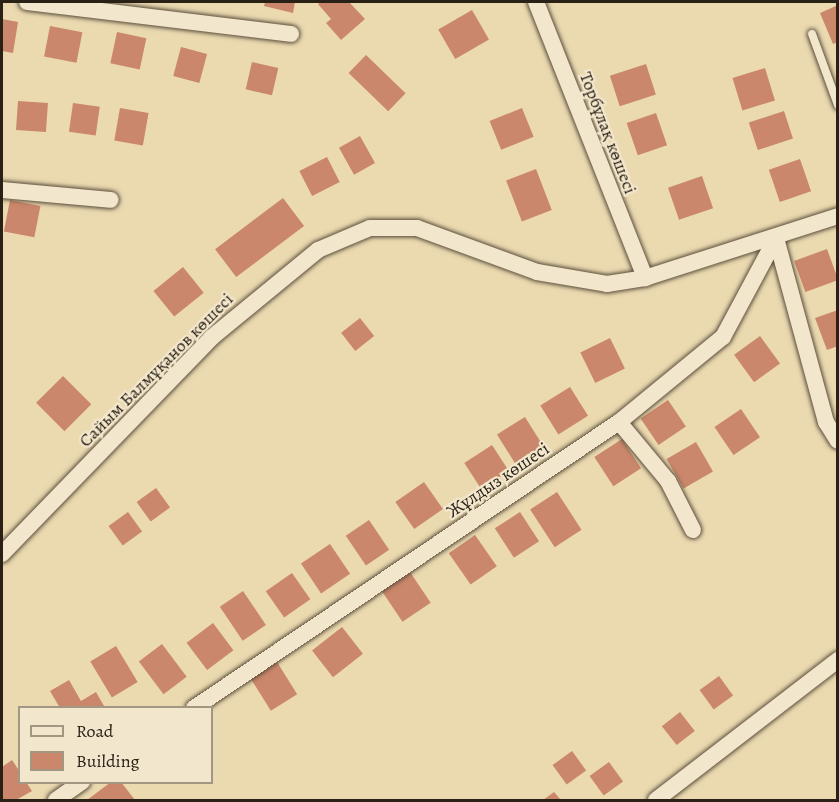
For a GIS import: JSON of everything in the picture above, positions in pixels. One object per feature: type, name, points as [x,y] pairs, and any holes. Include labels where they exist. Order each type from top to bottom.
[{"type":"street","points":[[27,2],[291,34]]},
{"type":"street","name":"Торбұлақ көшесі","points":[[536,2],[645,278]]},
{"type":"street","points":[[2,190],[111,200]]},
{"type":"street","name":"Сайым Балмұқанов көшесі","points":[[2,554],[211,338],[318,250],[370,228],[417,228],[537,272],[607,284],[645,278],[776,238],[837,216]]},
{"type":"street","points":[[776,238],[826,422],[837,441]]},
{"type":"street","name":"Жұлдыз көшесі","points":[[197,706],[619,422],[723,337],[776,238]]},
{"type":"street","points":[[619,422],[668,481],[693,530]]},
{"type":"street","points":[[656,801],[837,660]]},
{"type":"street","points":[[56,801],[81,784]]},
{"type":"lane","points":[[812,34],[837,105]]},
{"type":"building","points":[[265,2],[295,2],[293,13],[264,6]]},
{"type":"building","points":[[321,2],[349,2],[365,19],[341,40],[326,23],[331,19],[318,4]]},
{"type":"building","points":[[838,5],[838,42],[833,44],[820,13]]},
{"type":"building","points":[[472,10],[489,39],[455,59],[438,30]]},
{"type":"building","points":[[2,19],[18,22],[13,53],[2,51]]},
{"type":"building","points":[[50,26],[82,32],[76,63],[44,56]]},
{"type":"building","points":[[117,32],[146,38],[140,70],[110,63]]},
{"type":"building","points":[[181,47],[207,54],[199,83],[173,76]]},
{"type":"building","points":[[366,55],[406,93],[388,111],[349,73]]},
{"type":"building","points":[[252,62],[278,68],[272,95],[246,89]]},
{"type":"building","points":[[646,64],[656,94],[620,106],[610,76]]},
{"type":"building","points":[[765,68],[775,101],[742,110],[732,78]]},
{"type":"building","points":[[18,101],[48,103],[46,132],[16,130]]},
{"type":"building","points":[[73,103],[100,107],[96,135],[69,132]]},
{"type":"building","points":[[120,108],[149,113],[143,146],[114,140]]},
{"type":"building","points":[[522,108],[534,137],[501,150],[490,121]]},
{"type":"building","points":[[784,111],[793,139],[758,150],[749,122]]},
{"type":"building","points":[[656,113],[667,145],[638,155],[627,123]]},
{"type":"building","points":[[360,136],[375,163],[354,175],[339,148]]},
{"type":"building","points":[[327,157],[340,182],[312,196],[299,171]]},
{"type":"building","points":[[800,159],[811,191],[780,202],[769,170]]},
{"type":"building","points":[[536,169],[552,210],[522,222],[506,180]]},
{"type":"building","points":[[702,176],[713,208],[679,220],[668,188]]},
{"type":"building","points":[[283,198],[304,226],[236,277],[215,249]]},
{"type":"building","points":[[10,200],[40,206],[34,237],[4,231]]},
{"type":"building","points":[[827,249],[838,280],[805,292],[794,261]]},
{"type":"building","points":[[183,267],[204,293],[174,317],[153,291]]},
{"type":"building","points":[[838,310],[838,346],[827,350],[815,318]]},
{"type":"building","points":[[360,318],[374,336],[355,351],[341,333]]},
{"type":"building","points":[[760,336],[780,364],[754,382],[734,355]]},
{"type":"building","points":[[610,338],[625,369],[595,383],[580,352]]},
{"type":"building","points":[[63,376],[91,404],[64,431],[36,403]]},
{"type":"building","points":[[570,387],[588,416],[558,434],[540,406]]},
{"type":"building","points":[[668,400],[686,427],[659,445],[641,418]]},
{"type":"building","points":[[741,409],[760,437],[733,455],[714,427]]},
{"type":"building","points":[[525,417],[543,446],[515,463],[497,434]]},
{"type":"building","points":[[622,439],[641,468],[613,486],[594,457]]},
{"type":"building","points":[[696,442],[713,471],[684,488],[667,459]]},
{"type":"building","points":[[492,445],[509,471],[481,489],[464,463]]},
{"type":"building","points":[[424,482],[443,509],[414,529],[395,502]]},
{"type":"building","points":[[156,488],[170,507],[151,522],[137,502]]},
{"type":"building","points":[[557,492],[582,530],[555,547],[530,509]]},
{"type":"building","points":[[128,512],[142,531],[123,546],[109,526]]},
{"type":"building","points":[[520,512],[539,541],[514,558],[495,528]]},
{"type":"building","points":[[369,520],[389,550],[366,566],[346,536]]},
{"type":"building","points":[[475,535],[497,566],[471,584],[449,553]]},
{"type":"building","points":[[330,544],[350,574],[321,593],[301,564]]},
{"type":"building","points":[[410,572],[431,603],[403,622],[382,591]]},
{"type":"building","points":[[292,573],[310,599],[284,618],[266,591]]},
{"type":"building","points":[[243,591],[266,625],[243,641],[220,607]]},
{"type":"building","points":[[213,623],[233,650],[207,670],[187,643]]},
{"type":"building","points":[[342,627],[363,654],[333,677],[312,650]]},
{"type":"building","points":[[162,644],[187,677],[164,694],[139,661]]},
{"type":"building","points":[[116,646],[138,682],[112,697],[90,661]]},
{"type":"building","points":[[277,662],[297,694],[271,711],[251,678]]},
{"type":"building","points":[[719,676],[733,695],[714,710],[700,690]]},
{"type":"building","points":[[69,680],[81,701],[96,692],[104,706],[59,706],[50,691]]},
{"type":"building","points":[[680,712],[695,731],[677,745],[662,726]]},
{"type":"building","points":[[572,751],[586,770],[567,785],[553,765]]},
{"type":"building","points":[[12,760],[18,769],[18,784],[27,784],[32,791],[16,800],[3,800],[2,767]]},
{"type":"building","points":[[609,762],[623,781],[604,796],[590,776]]},
{"type":"building","points":[[108,784],[123,784],[135,800],[87,800]]},
{"type":"building","points":[[554,792],[561,800],[543,800]]}]
